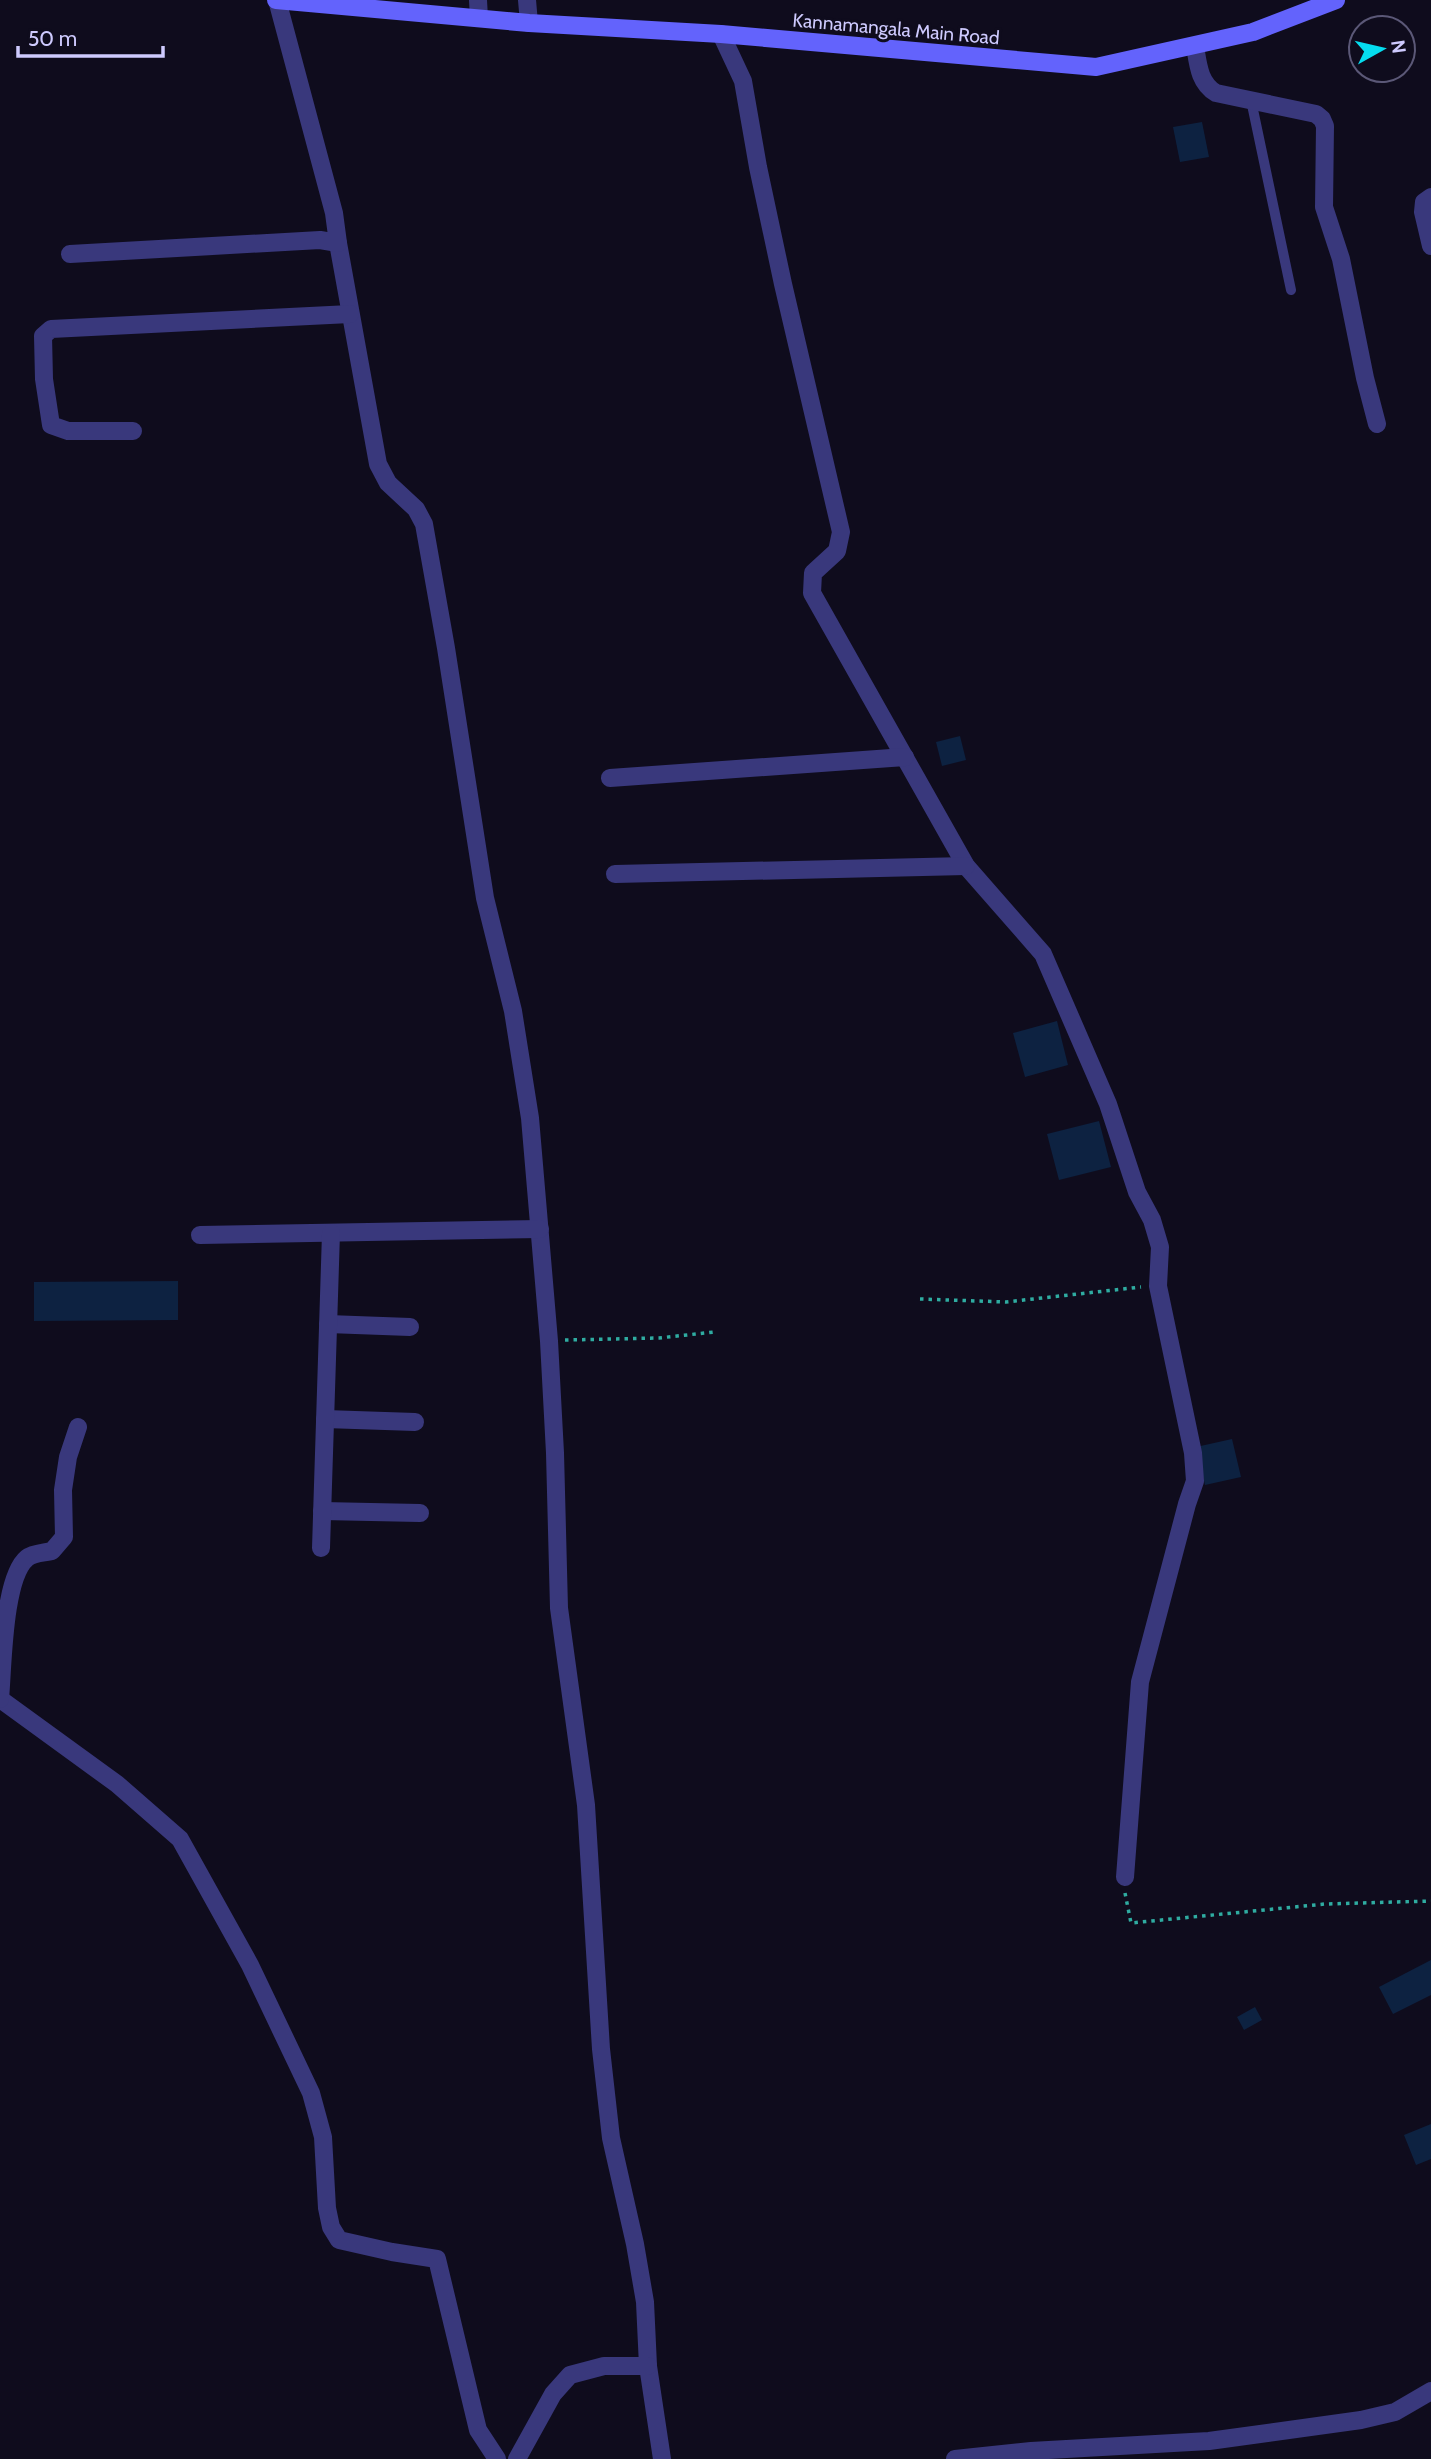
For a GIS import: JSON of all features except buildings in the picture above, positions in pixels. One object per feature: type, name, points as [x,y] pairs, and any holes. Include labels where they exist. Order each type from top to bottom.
[{"type":"main road","name":"Kannamangala Main Road","points":[[277,0],[365,4],[528,23],[720,34],[1096,67],[1253,32],[1336,0]]},
{"type":"street","points":[[277,0],[334,213],[378,464],[388,483],[416,509],[424,524],[485,898],[515,1024],[530,1118],[549,1341],[559,1608],[586,1805],[601,2049],[611,2138],[645,2302],[648,2366],[662,2459]]},
{"type":"street","points":[[478,0],[479,18]]},
{"type":"street","points":[[527,0],[528,23]]},
{"type":"street","points":[[720,34],[743,80],[783,284],[841,532],[836,551],[813,573],[812,593],[966,866],[1043,954],[1108,1104],[1137,1192],[1152,1220],[1160,1247],[1158,1286],[1193,1453],[1195,1481],[1186,1504],[1140,1682],[1125,1877]]},
{"type":"street","points":[[1195,46],[1200,72],[1207,88],[1216,93],[1316,114],[1322,119],[1325,126],[1324,207],[1341,259],[1377,424]]},
{"type":"street","points":[[1431,197],[1424,202],[1423,212],[1431,246]]},
{"type":"street","points":[[70,254],[320,240],[338,243]]},
{"type":"street","points":[[134,431],[68,431],[51,425],[44,379],[43,336],[51,330],[350,313]]},
{"type":"street","points":[[610,778],[905,757]]},
{"type":"street","points":[[615,874],[966,866]]},
{"type":"street","points":[[200,1236],[540,1229]]},
{"type":"street","points":[[321,1548],[331,1233]]},
{"type":"street","points":[[328,1324],[410,1327]]},
{"type":"street","points":[[325,1419],[415,1422]]},
{"type":"street","points":[[78,1426],[68,1457],[65,1479],[64,1537],[52,1551],[29,1555],[18,1568],[6,1616],[0,1699],[117,1784],[180,1839],[250,1965],[310,2093],[323,2137],[327,2208],[331,2227],[339,2240],[437,2259],[478,2430],[497,2459]]},
{"type":"street","points":[[323,1511],[420,1513]]},
{"type":"street","points":[[517,2459],[553,2394],[570,2375],[604,2366],[648,2366]]},
{"type":"street","points":[[955,2459],[1031,2451],[1209,2441],[1361,2420],[1395,2412],[1431,2391]]},
{"type":"lane","points":[[1251,100],[1291,290]]},
{"type":"path","points":[[920,1299],[1006,1302],[1158,1286]]},
{"type":"path","points":[[549,1341],[659,1338],[714,1332]]},
{"type":"path","points":[[1125,1877],[1125,1901],[1131,1923],[1325,1903],[1431,1901]]},
{"type":"water","points":[[1202,122],[1209,157],[1180,162],[1173,127]]},
{"type":"water","points":[[960,736],[966,760],[942,766],[936,742]]},
{"type":"water","points":[[1057,1021],[1068,1065],[1025,1077],[1013,1033]]},
{"type":"water","points":[[1099,1121],[1111,1167],[1059,1180],[1047,1134]]},
{"type":"water","points":[[178,1281],[178,1320],[34,1321],[34,1282]]},
{"type":"water","points":[[1232,1439],[1241,1477],[1205,1485],[1196,1447]]},
{"type":"water","points":[[1431,1960],[1431,1995],[1393,2014],[1379,1987]]},
{"type":"water","points":[[1255,2007],[1262,2020],[1244,2030],[1237,2017]]},
{"type":"water","points":[[1431,2124],[1431,2159],[1416,2165],[1404,2135]]}]
